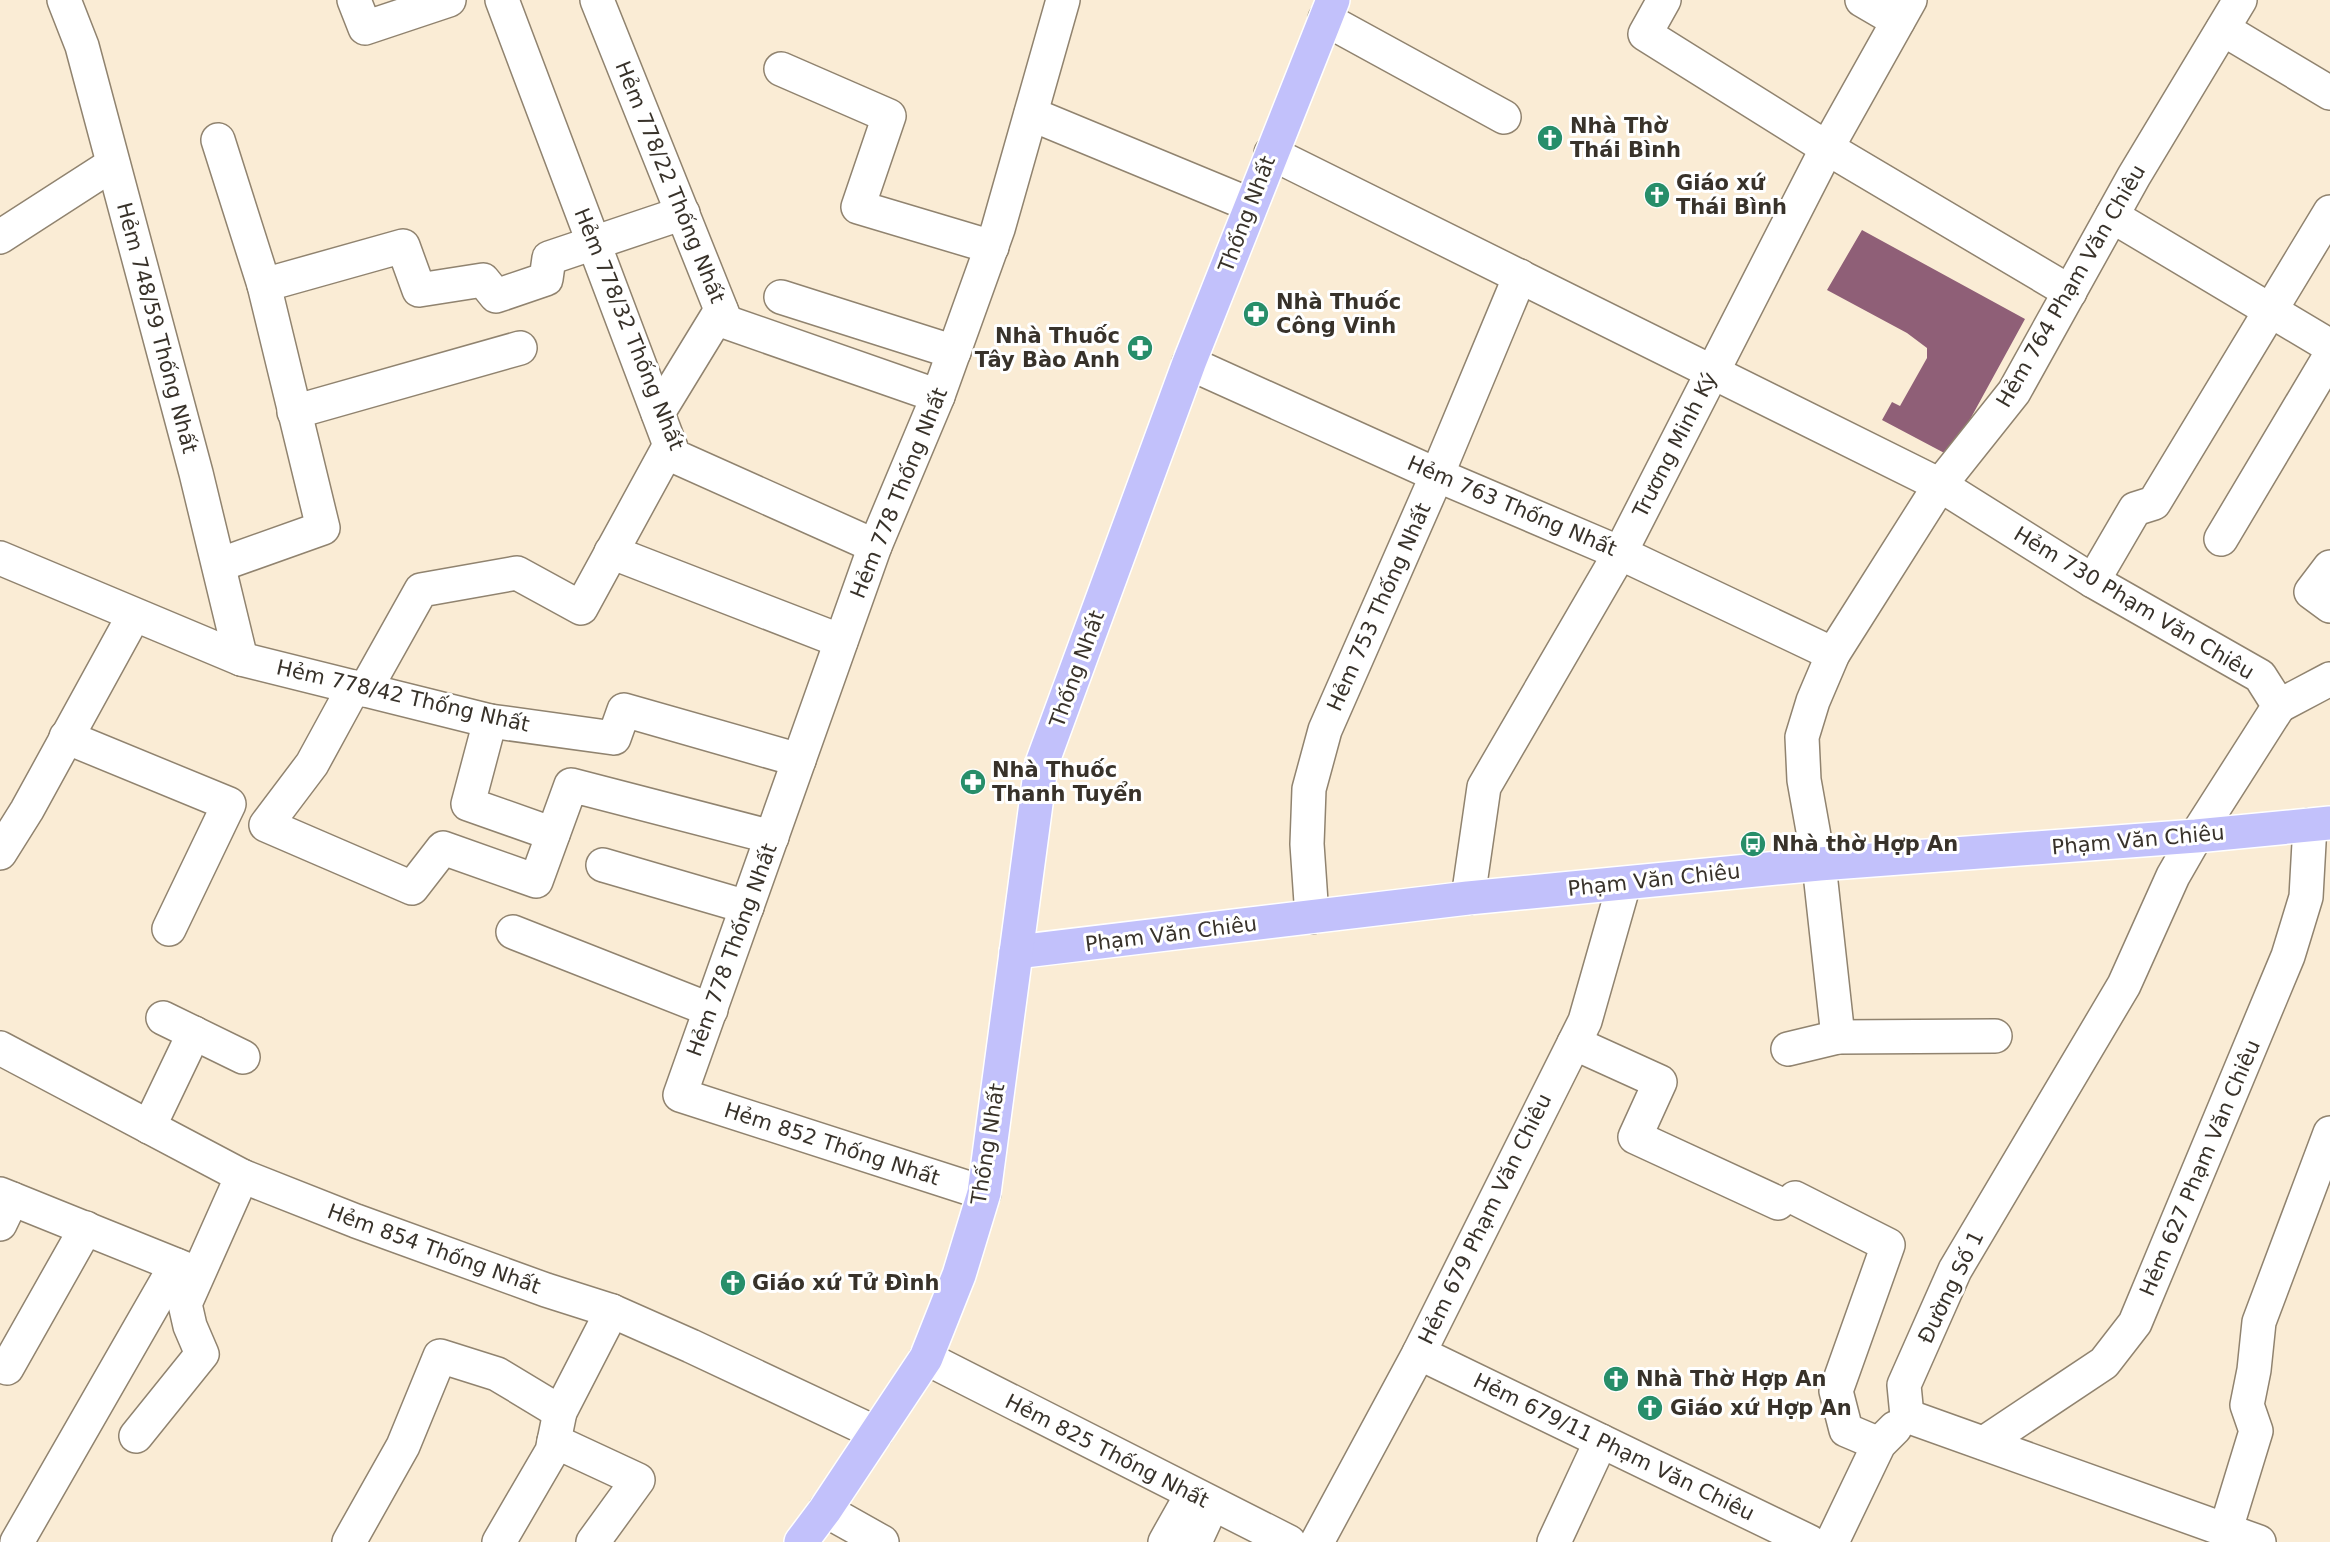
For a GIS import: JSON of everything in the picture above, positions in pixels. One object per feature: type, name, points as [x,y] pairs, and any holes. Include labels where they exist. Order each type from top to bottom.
[{"type":"main road","name":"Thống Nhất","points":[[801,1542],[825,1510],[926,1358],[959,1275],[984,1192],[1041,766],[1189,363],[1329,9]]},
{"type":"main road","name":"Phạm Văn Chiêu","points":[[1016,952],[1468,898],[1819,864],[2196,836],[2320,824]]},
{"type":"street","name":"Hẻm 748/59 Thống Nhất","points":[[64,0],[82,46],[196,473],[241,659]]},
{"type":"street","points":[[354,0],[365,28],[449,0]]},
{"type":"street","name":"Hẻm 778/32 Thống Nhất","points":[[502,0],[674,456],[875,546]]},
{"type":"street","name":"Hẻm 778/22 Thống Nhất","points":[[597,0],[726,322],[938,396]]},
{"type":"street","name":"Hẻm 778 Thống Nhất","points":[[680,1095],[875,546],[938,396],[992,247],[1063,0]]},
{"type":"street","points":[[1664,0],[1645,34],[1827,148],[2070,292]]},
{"type":"street","points":[[1862,0],[1904,10]]},
{"type":"street","name":"Hẻm 764 Phạm Văn Chiêu","points":[[1838,1037],[1819,864],[1804,780],[1802,737],[1813,701],[1833,654],[1940,485],[2014,392],[2112,216],[2241,0]]},
{"type":"street","points":[[1329,9],[1504,117]]},
{"type":"street","name":"Trương Minh Ký","points":[[1468,898],[1484,788],[1620,552],[1827,148],[1904,10]]},
{"type":"street","points":[[2223,29],[2330,93]]},
{"type":"street","points":[[781,69],[889,116],[858,207],[992,247]]},
{"type":"street","points":[[1031,114],[1251,205]]},
{"type":"street","points":[[218,140],[264,285],[323,528],[219,565]]},
{"type":"street","points":[[1271,153],[1940,485]]},
{"type":"street","points":[[0,237],[113,164]]},
{"type":"street","points":[[2092,581],[2135,509],[2154,503],[2330,212]]},
{"type":"street","points":[[264,285],[403,246],[419,290],[483,280],[496,296],[546,279],[549,258],[683,213]]},
{"type":"street","points":[[2112,216],[2330,346]]},
{"type":"street","name":"Hẻm 753 Thống Nhất","points":[[1312,917],[1306,844],[1309,789],[1324,730],[1437,475],[1521,276]]},
{"type":"street","points":[[781,297],[954,352]]},
{"type":"street","points":[[658,413],[721,310]]},
{"type":"street","points":[[294,412],[520,348]]},
{"type":"street","points":[[2221,539],[2330,356]]},
{"type":"street","name":"Hẻm 763 Thống Nhất","points":[[1189,363],[1437,475],[1620,552],[1833,654]]},
{"type":"street","points":[[670,445],[581,608],[518,573],[421,590],[312,764],[266,825],[412,888],[443,848],[536,880],[571,785],[772,837]]},
{"type":"street","name":"Hẻm 730 Phạm Văn Chiêu","points":[[1940,485],[2092,581],[2260,676],[2279,706]]},
{"type":"street","points":[[611,552],[841,641]]},
{"type":"street","name":"Hẻm 778/42 Thống Nhất","points":[[0,558],[241,659],[490,721],[614,738],[624,710],[799,760]]},
{"type":"street","points":[[2330,567],[2311,592],[2330,606]]},
{"type":"street","points":[[0,853],[27,810],[134,615]]},
{"type":"street","points":[[2196,836],[2279,706],[2330,678]]},
{"type":"street","points":[[490,721],[468,804],[553,834]]},
{"type":"street","points":[[66,737],[229,804],[169,929]]},
{"type":"street","name":"Hẻm 627 Phạm Văn Chiêu","points":[[1984,1443],[2104,1362],[2135,1323],[2288,956],[2306,897],[2320,824]]},
{"type":"street","name":"Đường Số 1","points":[[1907,1416],[1904,1385],[1955,1270],[2124,985],[2173,876],[2196,836]]},
{"type":"street","points":[[603,865],[747,907]]},
{"type":"street","name":"Hẻm 679 Phạm Văn Chiêu","points":[[1317,1542],[1419,1353],[1585,1021],[1624,884]]},
{"type":"street","points":[[513,932],[711,1010]]},
{"type":"street","points":[[163,1018],[243,1056]]},
{"type":"street","points":[[149,1128],[194,1033]]},
{"type":"street","points":[[1788,1049],[1838,1037],[1995,1036]]},
{"type":"street","points":[[1574,1043],[1660,1082],[1635,1137],[1888,1245],[1836,1391],[1846,1430],[1879,1444]]},
{"type":"street","name":"Hẻm 854 Thống Nhất","points":[[0,1048],[242,1176],[390,1234],[612,1311],[876,1433]]},
{"type":"street","name":"Hẻm 852 Thống Nhất","points":[[680,1095],[984,1192]]},
{"type":"street","points":[[2226,1529],[2256,1431],[2247,1405],[2254,1370],[2259,1322],[2330,1133]]},
{"type":"street","points":[[17,1542],[187,1269],[242,1176]]},
{"type":"street","points":[[4,1206],[86,1228],[187,1269]]},
{"type":"street","points":[[0,1365],[6,1368],[86,1228]]},
{"type":"street","points":[[136,1436],[202,1354],[190,1326],[185,1304],[187,1269]]},
{"type":"street","points":[[500,1542],[552,1451],[557,1426],[612,1311]]},
{"type":"street","name":"Hẻm 679/11 Phạm Văn Chiêu","points":[[1419,1353],[1810,1542]]},
{"type":"street","points":[[349,1542],[403,1446],[440,1356],[497,1374],[557,1426],[638,1480],[593,1542]]},
{"type":"street","name":"Hẻm 825 Thống Nhất","points":[[926,1358],[1289,1542]]},
{"type":"street","points":[[1832,1542],[1879,1444],[1907,1416],[2259,1542]]},
{"type":"street","points":[[1554,1542],[1601,1441]]},
{"type":"street","points":[[1165,1542],[1202,1499]]},
{"type":"street","points":[[1195,1542],[1202,1499]]},
{"type":"street","points":[[825,1510],[882,1542]]},
{"type":"building","points":[[1862,230],[2025,319],[1950,456],[1882,420],[1892,402],[1900,406],[1927,358],[1927,348],[1907,333],[1827,290]]},
{"type":"place","name":"Nhà Thờ Thái Bình","points":[[1550,138]]},
{"type":"place","name":"Giáo xứ Thái Bình","points":[[1657,195]]},
{"type":"place","name":"Nhà Thuốc Công Vinh","points":[[1256,314]]},
{"type":"place","name":"Nhà Thuốc Tây Bào Anh","points":[[1140,348]]},
{"type":"place","name":"Nhà Thuốc Thanh Tuyển","points":[[973,782]]},
{"type":"place","name":"Nhà thờ Hợp An","points":[[1753,844]]},
{"type":"place","name":"Giáo xứ Tử Đình","points":[[733,1283]]},
{"type":"place","name":"Nhà Thờ Hợp An","points":[[1616,1379]]},
{"type":"place","name":"Giáo xứ Hợp An","points":[[1650,1408]]}]
